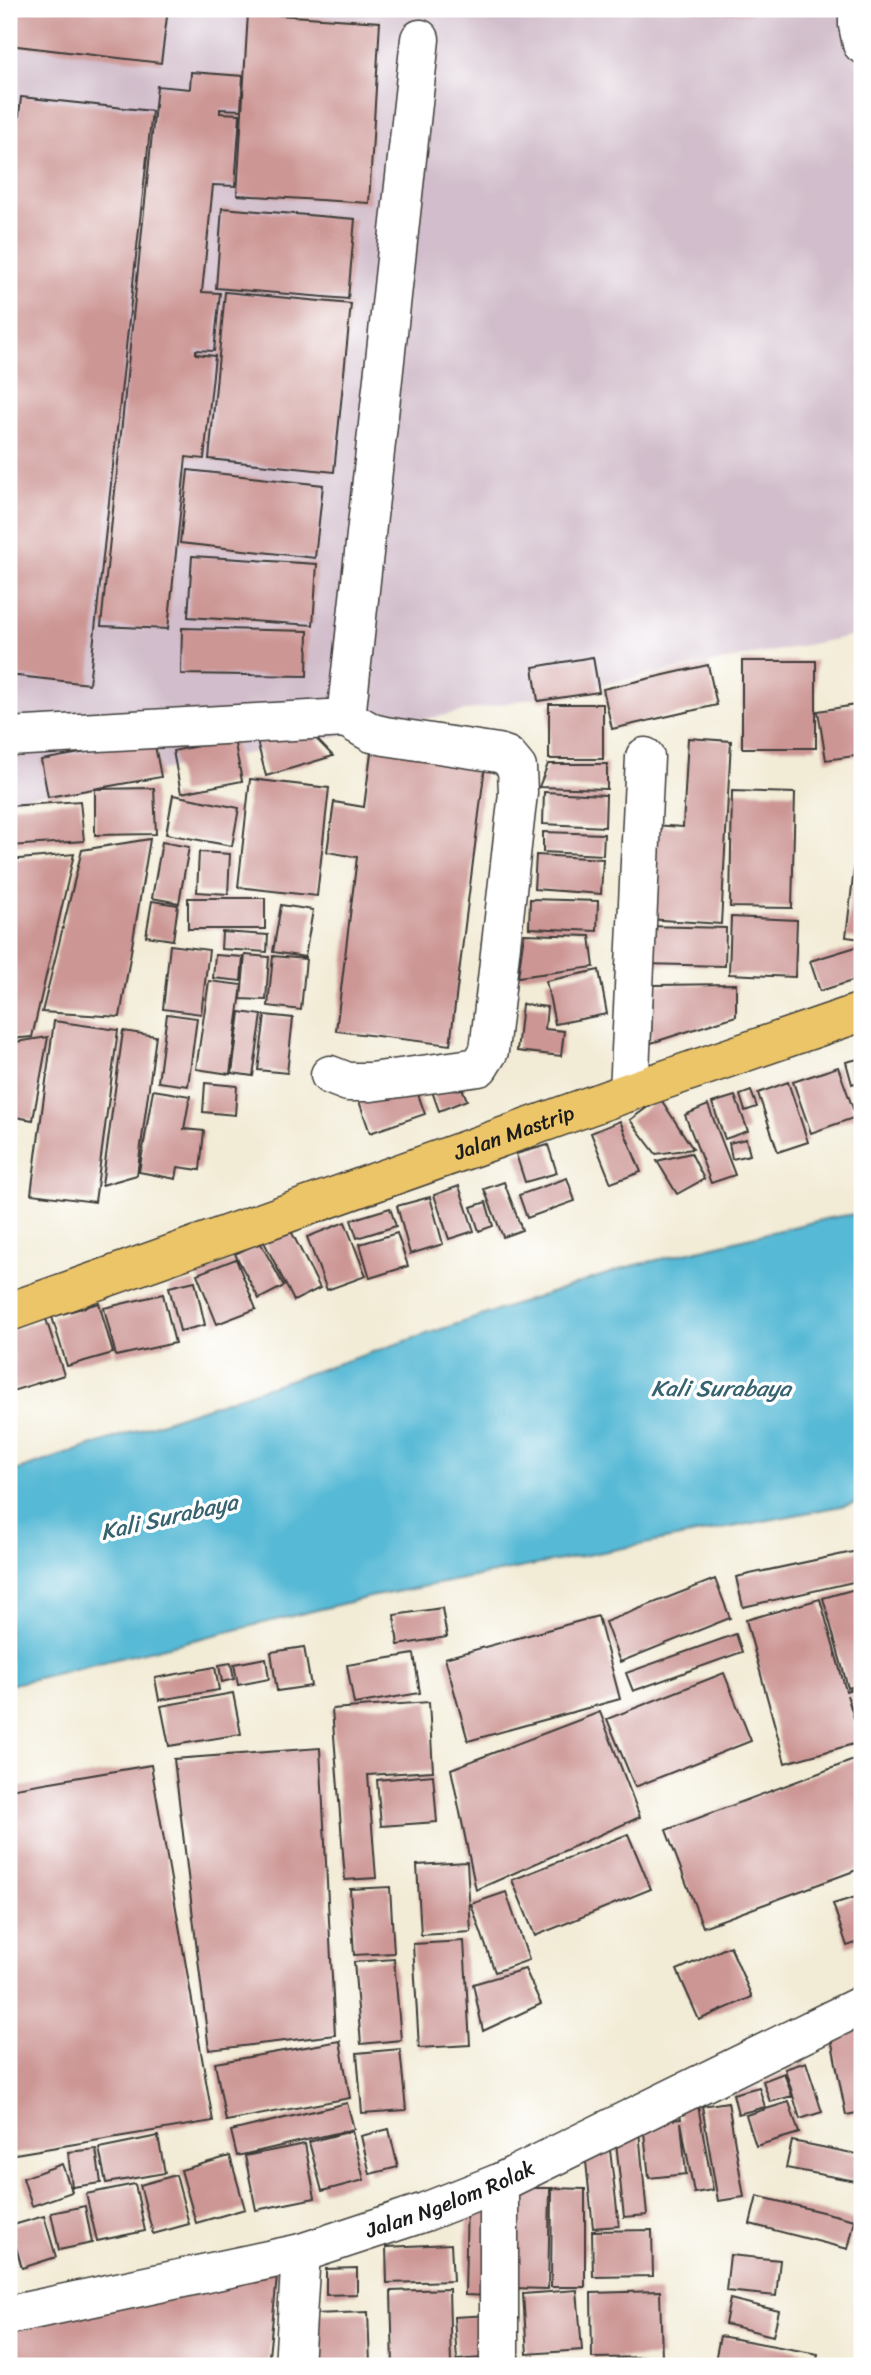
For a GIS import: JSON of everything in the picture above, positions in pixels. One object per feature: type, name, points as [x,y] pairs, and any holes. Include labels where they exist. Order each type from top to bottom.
[{"type":"main road","name":"Jalan Mastrip","points":[[9,1312],[862,1012]]},
{"type":"street","points":[[858,9],[862,44]]},
{"type":"street","points":[[346,718],[420,39]]},
{"type":"street","points":[[9,737],[346,718],[372,733],[498,753],[513,762],[519,778],[489,1051],[479,1067],[371,1082],[348,1082],[330,1075]]},
{"type":"street","points":[[629,1092],[645,757]]},
{"type":"street","name":"Jalan Ngelom Rolak","points":[[9,2315],[301,2253],[425,2212],[499,2183],[862,2005]]},
{"type":"street","points":[[499,2183],[499,2366]]},
{"type":"street","points":[[294,2366],[301,2253]]},
{"type":"shaded area","points":[[9,9],[862,9],[862,634],[9,800]]},
{"type":"water","name":"Kali Surabaya","points":[[862,1213],[862,1502],[370,1597],[9,1685],[9,1473],[628,1267],[829,1218]]},
{"type":"building","points":[[9,9],[168,9],[161,63],[9,45]]},
{"type":"building","points":[[751,9],[751,14],[694,11]]},
{"type":"building","points":[[248,13],[380,22],[369,203],[237,195]]},
{"type":"building","points":[[191,72],[243,76],[241,110],[220,109],[220,113],[240,114],[235,186],[213,185],[202,292],[220,293],[214,351],[196,350],[196,354],[215,356],[204,459],[186,457],[168,629],[101,626],[157,86],[190,89]]},
{"type":"building","points":[[21,97],[152,111],[89,684],[9,675],[9,211]]},
{"type":"building","points":[[222,208],[355,219],[348,299],[216,288]]},
{"type":"building","points":[[225,292],[351,304],[334,472],[209,459]]},
{"type":"building","points":[[188,470],[323,485],[315,558],[180,543]]},
{"type":"building","points":[[192,556],[317,564],[313,625],[188,617]]},
{"type":"building","points":[[182,628],[308,631],[307,676],[181,674]]},
{"type":"building","points":[[593,657],[599,692],[538,701],[533,667]]},
{"type":"building","points":[[742,661],[816,661],[816,748],[742,748]]},
{"type":"building","points":[[708,665],[717,705],[612,729],[603,689]]},
{"type":"building","points":[[549,704],[603,704],[603,759],[549,759]]},
{"type":"building","points":[[862,704],[862,755],[826,760],[818,711]]},
{"type":"building","points":[[304,726],[333,756],[266,776],[256,737]]},
{"type":"building","points":[[688,738],[731,741],[721,924],[647,919],[653,825],[683,827]]},
{"type":"building","points":[[234,739],[242,781],[181,793],[173,751]]},
{"type":"building","points":[[154,740],[161,777],[48,797],[41,760]]},
{"type":"building","points":[[372,745],[486,758],[450,1045],[336,1031],[357,857],[327,852],[334,802],[364,807]]},
{"type":"building","points":[[548,764],[607,764],[607,789],[539,787]]},
{"type":"building","points":[[250,779],[329,788],[317,896],[238,887]]},
{"type":"building","points":[[154,788],[156,834],[95,835],[95,789]]},
{"type":"building","points":[[732,791],[795,793],[792,908],[730,907]]},
{"type":"building","points":[[544,792],[606,795],[605,827],[543,824]]},
{"type":"building","points":[[173,795],[239,808],[232,846],[166,834]]},
{"type":"building","points":[[80,801],[84,841],[10,846],[9,806]]},
{"type":"building","points":[[543,832],[604,834],[603,855],[543,852]]},
{"type":"building","points":[[150,839],[120,1017],[42,1012],[82,850]]},
{"type":"building","points":[[162,842],[189,847],[179,903],[152,898]]},
{"type":"building","points":[[199,852],[230,854],[228,894],[197,892]]},
{"type":"building","points":[[74,854],[32,1037],[9,1039],[9,860]]},
{"type":"building","points":[[536,855],[603,859],[601,894],[534,889]]},
{"type":"building","points":[[855,861],[862,862],[862,939],[846,937]]},
{"type":"building","points":[[188,898],[265,898],[265,929],[188,929]]},
{"type":"building","points":[[530,899],[598,901],[597,931],[529,928]]},
{"type":"building","points":[[152,901],[178,905],[173,940],[146,936]]},
{"type":"building","points":[[281,905],[313,910],[305,957],[273,952]]},
{"type":"building","points":[[731,917],[797,920],[795,977],[729,974]]},
{"type":"building","points":[[646,926],[726,928],[725,966],[645,964]]},
{"type":"building","points":[[222,932],[268,935],[267,952],[221,949]]},
{"type":"building","points":[[524,934],[590,936],[594,967],[518,977]]},
{"type":"building","points":[[170,945],[209,950],[201,1014],[163,1009]]},
{"type":"building","points":[[856,947],[862,978],[820,991],[810,961]]},
{"type":"building","points":[[215,955],[243,957],[241,981],[213,978]]},
{"type":"building","points":[[245,955],[269,957],[266,1000],[241,999]]},
{"type":"building","points":[[273,956],[306,959],[301,1010],[268,1006]]},
{"type":"building","points":[[599,970],[607,1014],[555,1024],[546,981]]},
{"type":"building","points":[[209,981],[242,985],[230,1074],[196,1069]]},
{"type":"building","points":[[736,984],[736,1016],[651,1043],[653,985]]},
{"type":"building","points":[[522,1004],[547,1007],[545,1029],[564,1031],[561,1056],[517,1051]]},
{"type":"building","points":[[240,1012],[262,1015],[253,1076],[232,1073]]},
{"type":"building","points":[[167,1014],[197,1018],[188,1086],[158,1082]]},
{"type":"building","points":[[265,1015],[293,1018],[287,1073],[258,1070]]},
{"type":"building","points":[[54,1021],[118,1030],[95,1202],[31,1194]]},
{"type":"building","points":[[123,1031],[156,1036],[137,1175],[102,1185]]},
{"type":"building","points":[[48,1037],[33,1120],[9,1116],[9,1043]]},
{"type":"building","points":[[862,1058],[862,1081],[852,1084],[846,1062]]},
{"type":"building","points":[[838,1067],[856,1117],[811,1133],[793,1082]]},
{"type":"building","points":[[459,1081],[467,1100],[439,1111],[432,1091]]},
{"type":"building","points":[[788,1082],[808,1142],[778,1152],[758,1093]]},
{"type":"building","points":[[205,1083],[237,1086],[235,1115],[203,1112]]},
{"type":"building","points":[[414,1083],[425,1114],[370,1133],[359,1101]]},
{"type":"building","points":[[153,1090],[190,1096],[184,1129],[204,1131],[200,1170],[178,1167],[176,1179],[139,1172]]},
{"type":"building","points":[[751,1091],[757,1107],[745,1111],[740,1095]]},
{"type":"building","points":[[735,1096],[748,1131],[725,1139],[712,1103]]},
{"type":"building","points":[[660,1098],[693,1149],[656,1154],[630,1120]]},
{"type":"building","points":[[708,1105],[735,1175],[711,1183],[685,1115]]},
{"type":"building","points":[[620,1121],[641,1172],[611,1183],[591,1133]]},
{"type":"building","points":[[746,1139],[750,1155],[732,1159],[729,1143]]},
{"type":"building","points":[[548,1145],[557,1173],[525,1182],[516,1154]]},
{"type":"building","points":[[691,1153],[704,1179],[677,1194],[657,1161]]},
{"type":"building","points":[[567,1178],[575,1201],[527,1218],[519,1195]]},
{"type":"building","points":[[504,1182],[522,1230],[503,1237],[484,1189]]},
{"type":"building","points":[[459,1186],[474,1231],[449,1239],[434,1195]]},
{"type":"building","points":[[430,1197],[443,1244],[410,1254],[397,1206]]},
{"type":"building","points":[[486,1202],[493,1226],[479,1231],[471,1207]]},
{"type":"building","points":[[390,1208],[396,1226],[357,1238],[351,1220]]},
{"type":"building","points":[[345,1222],[366,1276],[327,1290],[307,1237]]},
{"type":"building","points":[[290,1229],[320,1288],[294,1301],[264,1242]]},
{"type":"building","points":[[397,1233],[408,1266],[370,1278],[360,1244]]},
{"type":"building","points":[[260,1242],[284,1286],[259,1299],[235,1254]]},
{"type":"building","points":[[236,1259],[256,1309],[217,1324],[197,1274]]},
{"type":"building","points":[[195,1281],[205,1325],[180,1331],[169,1287]]},
{"type":"building","points":[[163,1294],[175,1343],[116,1356],[104,1308]]},
{"type":"building","points":[[99,1303],[113,1353],[67,1366],[52,1317]]},
{"type":"building","points":[[46,1319],[64,1375],[9,1392],[9,1331]]},
{"type":"building","points":[[862,1550],[862,1580],[743,1607],[736,1577]]},
{"type":"building","points":[[715,1579],[730,1618],[620,1662],[605,1622]]},
{"type":"building","points":[[862,1587],[862,1684],[848,1688],[823,1598]]},
{"type":"building","points":[[820,1599],[846,1691],[862,1686],[862,1738],[847,1695],[861,1742],[785,1763],[746,1620]]},
{"type":"building","points":[[442,1608],[447,1637],[398,1645],[394,1615]]},
{"type":"building","points":[[598,1616],[620,1699],[468,1741],[445,1658]]},
{"type":"building","points":[[736,1634],[742,1652],[633,1691],[626,1673]]},
{"type":"building","points":[[304,1647],[311,1686],[277,1691],[271,1652]]},
{"type":"building","points":[[414,1654],[420,1693],[354,1704],[347,1665]]},
{"type":"building","points":[[266,1658],[269,1679],[238,1685],[234,1664]]},
{"type":"building","points":[[231,1663],[234,1679],[222,1682],[219,1665]]},
{"type":"building","points":[[215,1667],[219,1690],[159,1700],[155,1678]]},
{"type":"building","points":[[724,1673],[751,1741],[635,1787],[607,1719]]},
{"type":"building","points":[[233,1693],[241,1734],[169,1746],[161,1706]]},
{"type":"building","points":[[429,1702],[433,1771],[368,1775],[376,1878],[345,1880],[332,1709]]},
{"type":"building","points":[[600,1712],[640,1817],[476,1890],[451,1769]]},
{"type":"building","points":[[320,1748],[335,2035],[209,2050],[174,1759]]},
{"type":"building","points":[[862,1757],[862,1868],[703,1927],[666,1830]]},
{"type":"building","points":[[151,1765],[213,2121],[9,2155],[9,1789]]},
{"type":"building","points":[[433,1775],[437,1822],[381,1826],[377,1780]]},
{"type":"building","points":[[628,1834],[651,1889],[535,1936],[512,1880]]},
{"type":"building","points":[[467,1862],[471,1932],[421,1935],[417,1865]]},
{"type":"building","points":[[390,1887],[394,1953],[354,1955],[350,1889]]},
{"type":"building","points":[[506,1892],[529,1960],[495,1972],[471,1904]]},
{"type":"building","points":[[862,1895],[862,1941],[847,1946],[833,1904]]},
{"type":"building","points":[[464,1941],[470,2045],[419,2048],[413,1944]]},
{"type":"building","points":[[730,1946],[752,1997],[699,2020],[677,1970]]},
{"type":"building","points":[[394,1959],[401,2040],[361,2044],[354,1962]]},
{"type":"building","points":[[525,1969],[541,2004],[483,2031],[473,1984]]},
{"type":"building","points":[[860,2022],[862,2112],[846,2115],[829,2028]]},
{"type":"building","points":[[340,2041],[350,2098],[226,2121],[215,2063]]},
{"type":"building","points":[[400,2049],[406,2110],[362,2113],[357,2053]]},
{"type":"building","points":[[806,2062],[822,2112],[800,2119],[785,2069]]},
{"type":"building","points":[[784,2073],[792,2096],[770,2102],[763,2081]]},
{"type":"building","points":[[759,2087],[765,2107],[738,2114],[733,2094]]},
{"type":"building","points":[[697,2100],[713,2190],[694,2193],[681,2122],[686,2174],[649,2178],[643,2123],[681,2119],[678,2103]]},
{"type":"building","points":[[728,2102],[744,2197],[718,2201],[702,2106]]},
{"type":"building","points":[[789,2102],[799,2133],[756,2146],[746,2115]]},
{"type":"building","points":[[347,2103],[354,2129],[237,2156],[231,2131]]},
{"type":"building","points":[[389,2129],[398,2167],[370,2174],[361,2136]]},
{"type":"building","points":[[352,2131],[364,2180],[322,2191],[309,2142]]},
{"type":"building","points":[[639,2131],[647,2215],[624,2217],[615,2133]]},
{"type":"building","points":[[158,2136],[165,2173],[106,2183],[99,2148]]},
{"type":"building","points":[[792,2141],[862,2155],[861,2182],[786,2168]]},
{"type":"building","points":[[305,2144],[315,2198],[256,2210],[245,2156]]},
{"type":"building","points":[[96,2149],[101,2183],[72,2187],[68,2152]]},
{"type":"building","points":[[610,2150],[619,2226],[593,2228],[585,2152]]},
{"type":"building","points":[[230,2156],[245,2209],[196,2223],[181,2170]]},
{"type":"building","points":[[62,2164],[72,2192],[32,2206],[23,2178]]},
{"type":"building","points":[[176,2175],[189,2224],[153,2234],[140,2185]]},
{"type":"building","points":[[135,2184],[145,2231],[97,2241],[86,2194]]},
{"type":"building","points":[[512,2188],[550,2188],[548,2289],[512,2288]]},
{"type":"building","points":[[552,2188],[585,2189],[585,2287],[551,2287]]},
{"type":"building","points":[[757,2196],[855,2220],[848,2249],[750,2224]]},
{"type":"building","points":[[467,2197],[495,2197],[493,2296],[465,2295]]},
{"type":"building","points":[[85,2206],[92,2243],[59,2250],[51,2213]]},
{"type":"building","points":[[44,2216],[56,2257],[22,2268],[10,2226]]},
{"type":"building","points":[[652,2230],[653,2276],[593,2277],[592,2231]]},
{"type":"building","points":[[451,2244],[453,2281],[387,2283],[386,2247]]},
{"type":"building","points":[[730,2255],[780,2260],[776,2296],[726,2291]]},
{"type":"building","points":[[278,2267],[268,2366],[9,2366],[9,2330]]},
{"type":"building","points":[[357,2268],[357,2294],[326,2295],[326,2269]]},
{"type":"building","points":[[449,2289],[451,2366],[393,2366],[391,2291]]},
{"type":"building","points":[[577,2290],[582,2350],[527,2354],[523,2294]]},
{"type":"building","points":[[660,2291],[662,2357],[592,2358],[591,2293]]},
{"type":"building","points":[[730,2299],[779,2311],[773,2336],[725,2324]]},
{"type":"building","points":[[368,2312],[370,2364],[314,2366],[313,2314]]},
{"type":"building","points":[[491,2315],[494,2357],[457,2360],[454,2317]]},
{"type":"building","points":[[720,2336],[818,2354],[816,2366],[714,2366]]},
{"type":"building","points":[[617,2359],[643,2365],[643,2366],[615,2366]]}]
